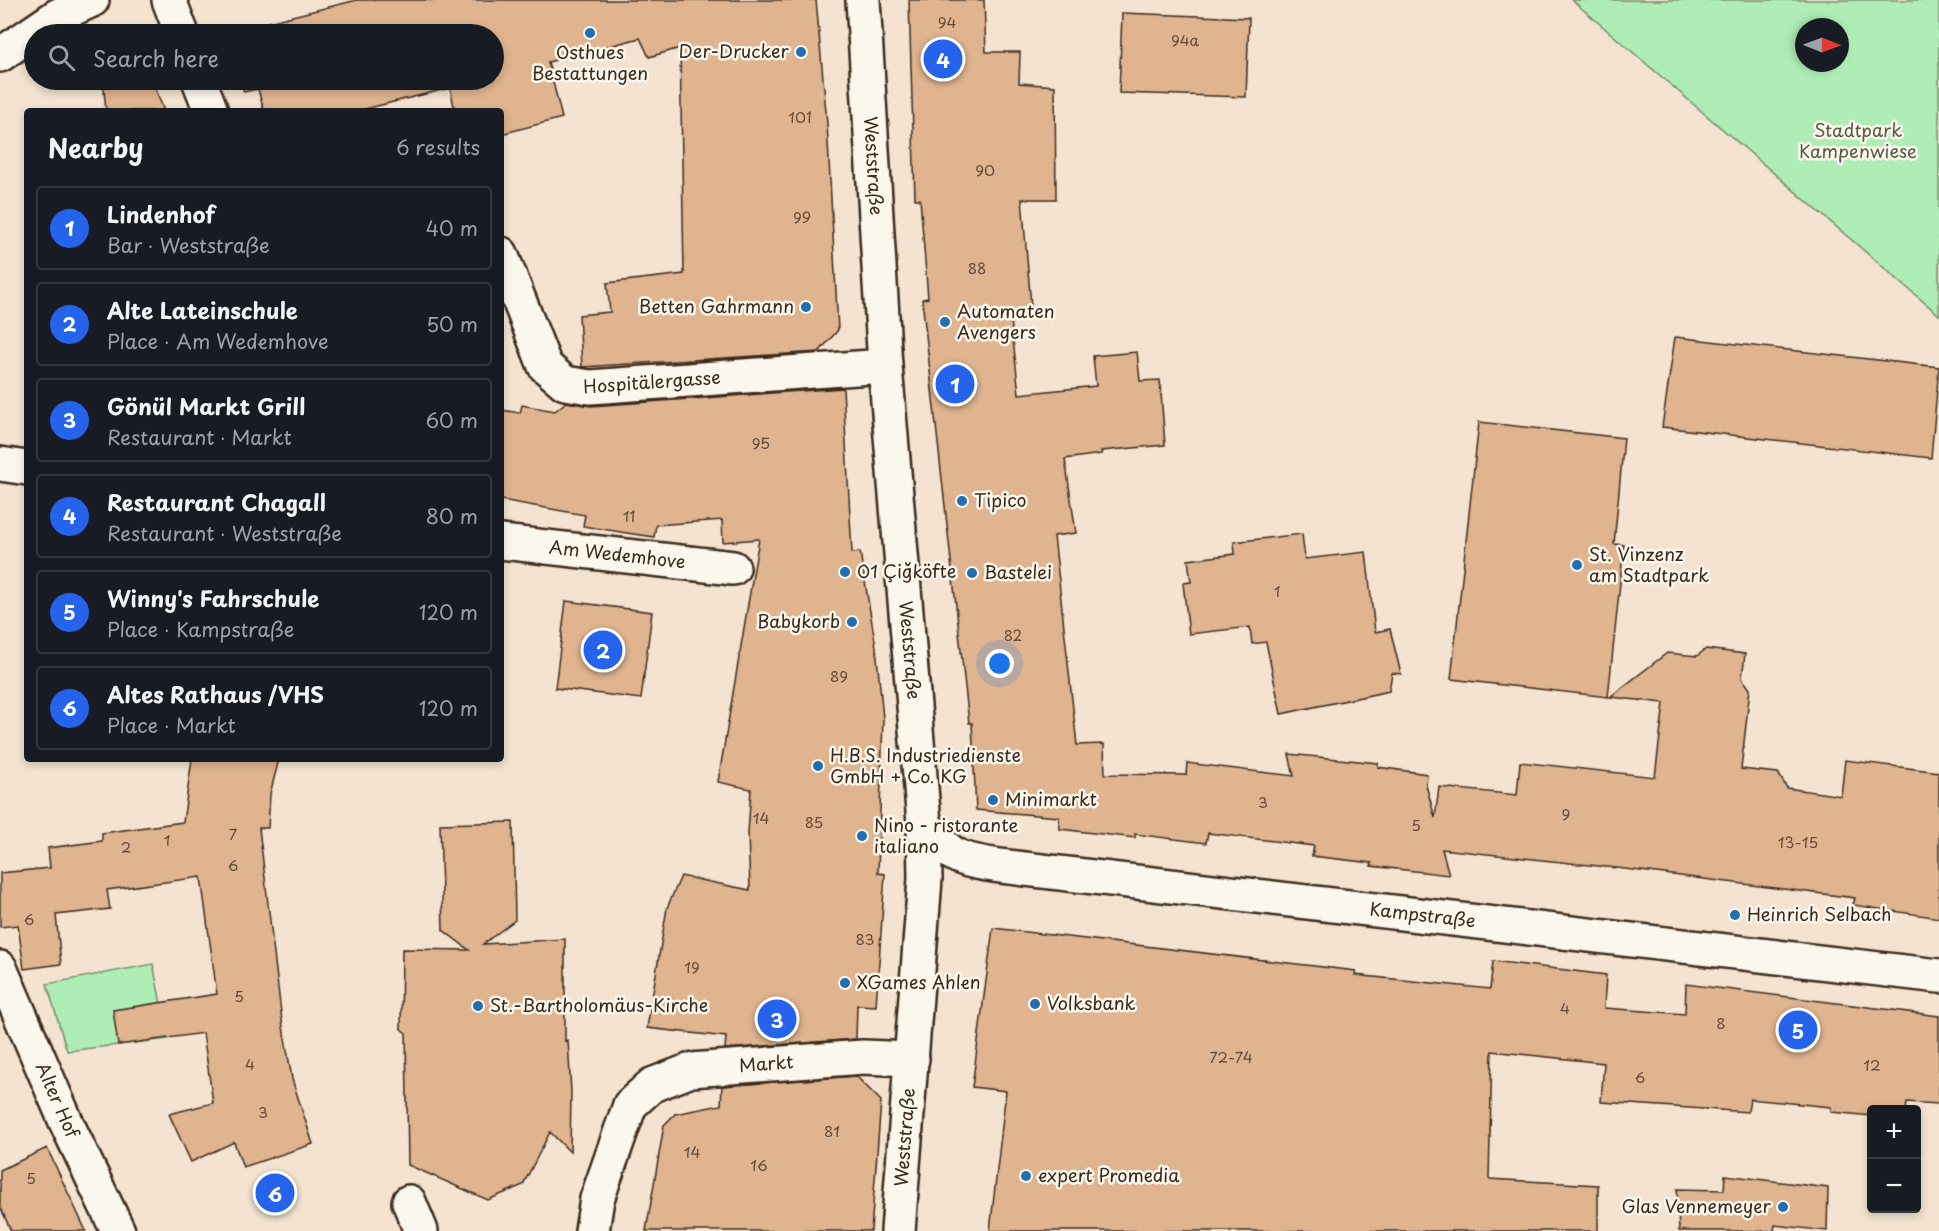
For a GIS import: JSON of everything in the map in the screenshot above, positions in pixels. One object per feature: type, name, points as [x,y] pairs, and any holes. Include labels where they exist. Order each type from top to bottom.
[{"type":"street","points":[[45,24],[92,0]]},
{"type":"street","points":[[169,0],[178,24]]},
{"type":"street","name":"Weststraße","points":[[863,0],[885,366],[924,823],[925,879],[898,1231]]},
{"type":"street","points":[[0,55],[24,39]]},
{"type":"street","points":[[203,90],[210,108]]},
{"type":"street","name":"Hospitälergasse","points":[[504,262],[545,366],[565,383],[590,387],[885,366]]},
{"type":"street","points":[[0,464],[24,468]]},
{"type":"street","name":"Am Wedemhove","points":[[504,542],[733,568]]},
{"type":"street","name":"Kampstraße","points":[[924,823],[945,850],[973,862],[1939,976]]},
{"type":"street","name":"Alter Hof","points":[[0,968],[67,1124],[118,1231]]},
{"type":"street","name":"Markt","points":[[630,1105],[652,1085],[691,1070],[863,1057],[912,1059]]},
{"type":"street","name":"Markt","points":[[592,1231],[597,1199],[630,1105],[634,1066]]},
{"type":"green space","name":"Stadtpark Kampenwiese","points":[[1572,0],[1939,0],[1939,315]]},
{"type":"green space","points":[[153,964],[168,1039],[67,1051],[47,984]]},
{"type":"building","points":[[357,0],[816,0],[827,123],[838,330],[819,352],[582,367],[579,315],[610,312],[607,283],[684,274],[680,48],[649,57],[640,38],[548,62],[562,118],[504,133],[504,108],[454,108],[450,90],[504,90],[504,24],[260,24]]},
{"type":"building","points":[[909,0],[984,0],[986,52],[1020,52],[1019,83],[1055,86],[1056,199],[1022,199],[1032,318],[1011,320],[1019,394],[1096,386],[1093,356],[1137,352],[1140,381],[1160,380],[1165,445],[1101,451],[1102,454],[1065,459],[1076,533],[1054,536],[1077,745],[1104,744],[1105,774],[1186,775],[1187,763],[1294,776],[1289,754],[1378,763],[1378,767],[1427,774],[1426,785],[1435,818],[1439,787],[1517,795],[1520,762],[1655,777],[1664,703],[1610,697],[1667,653],[1697,656],[1706,649],[1745,654],[1742,678],[1750,689],[1741,769],[1778,773],[1787,788],[1841,796],[1845,760],[1939,772],[1939,918],[1853,905],[1855,898],[1617,868],[1442,849],[1449,875],[1371,866],[1372,863],[1312,856],[1314,846],[1208,833],[1206,843],[1135,834],[1135,838],[1060,829],[1059,817],[976,810],[972,723],[969,723],[922,299],[928,298],[920,199],[915,199]]},
{"type":"building","points":[[1122,13],[1249,18],[1246,97],[1119,93]]},
{"type":"building","points":[[104,90],[156,90],[163,108],[106,108]]},
{"type":"building","points":[[258,90],[442,90],[369,108],[263,108]]},
{"type":"building","points":[[1675,337],[1939,367],[1931,458],[1662,427]]},
{"type":"building","points":[[843,388],[852,553],[860,552],[876,647],[883,718],[878,873],[885,874],[876,1006],[857,1005],[856,1039],[725,1049],[726,1037],[647,1028],[667,908],[681,876],[750,890],[748,833],[751,789],[718,782],[759,539],[723,542],[722,520],[656,525],[654,537],[627,533],[583,526],[585,515],[504,501],[504,410],[520,413],[522,405],[555,411],[566,402],[591,406]]},
{"type":"building","name":"St. Vinzenz am Stadtpark","points":[[1479,422],[1624,438],[1614,544],[1624,545],[1608,697],[1451,679]]},
{"type":"building","points":[[1302,534],[1305,559],[1366,552],[1375,632],[1390,629],[1401,674],[1392,673],[1389,691],[1281,714],[1266,642],[1252,644],[1250,627],[1189,634],[1183,583],[1191,582],[1188,560],[1235,554],[1234,542]]},
{"type":"building","points":[[566,601],[652,612],[641,699],[555,688]]},
{"type":"building","points":[[192,762],[278,762],[270,794],[268,828],[259,828],[282,1021],[292,1079],[313,1144],[243,1167],[234,1142],[191,1162],[169,1114],[213,1103],[203,1033],[118,1045],[113,1010],[217,994],[201,877],[107,890],[110,909],[56,915],[61,964],[24,969],[18,925],[0,927],[0,873],[50,868],[48,848],[102,841],[102,833],[183,822]]},
{"type":"building","name":"St.-Bartholomäus-Kirche","points":[[513,822],[515,920],[483,944],[565,939],[565,1041],[568,1040],[571,1092],[570,1152],[550,1132],[523,1185],[488,1200],[408,1165],[406,1033],[401,1029],[402,949],[469,950],[443,930],[440,824]]},
{"type":"building","points":[[993,928],[1356,971],[1355,975],[1490,989],[1493,961],[1606,975],[1604,1008],[1685,1014],[1686,984],[1939,1016],[1939,1104],[1907,1102],[1907,1105],[1867,1105],[1867,1116],[1831,1112],[1831,1107],[1750,1099],[1748,1112],[1601,1102],[1604,1063],[1492,1051],[1489,1179],[1598,1185],[1598,1231],[990,1231],[1006,1091],[972,1087]]},
{"type":"building","points":[[856,1076],[881,1101],[871,1231],[646,1231],[664,1125],[675,1114],[721,1105],[722,1086]]},
{"type":"building","points":[[47,1148],[86,1231],[11,1231],[0,1206],[0,1170]]},
{"type":"building","name":"Glas Vennemeyer","points":[[1725,1175],[1828,1188],[1827,1231],[1775,1225],[1774,1231],[1679,1231],[1677,1189],[1724,1190]]},
{"type":"place","name":"Osthues Bestattungen","points":[[590,33]]},
{"type":"place","name":"Der-Drucker","points":[[801,52]]},
{"type":"place","name":"Restaurant Chagall","points":[[943,59]]},
{"type":"place","name":"Betten Gahrmann","points":[[806,307]]},
{"type":"place","name":"Automaten Avengers","points":[[945,322]]},
{"type":"place","name":"Lindenhof","points":[[955,384]]},
{"type":"place","name":"Tipico","points":[[962,501]]},
{"type":"place","name":"St. Vinzenz am Stadtpark","points":[[1577,565]]},
{"type":"place","name":"01 Çiğköfte","points":[[845,572]]},
{"type":"place","name":"Bastelei","points":[[972,573]]},
{"type":"place","name":"Babykorb","points":[[852,622]]},
{"type":"place","name":"Alte Lateinschule","points":[[603,650]]},
{"type":"place","name":"H.B.S. Industriedienste GmbH + Co. KG","points":[[818,766]]},
{"type":"place","name":"Minimarkt","points":[[993,800]]},
{"type":"place","name":"Nino - ristorante italiano","points":[[862,836]]},
{"type":"place","name":"Heinrich Selbach","points":[[1735,915]]},
{"type":"place","name":"XGames Ahlen","points":[[845,983]]},
{"type":"place","name":"Volksbank","points":[[1035,1004]]},
{"type":"place","name":"St.-Bartholomäus-Kirche","points":[[478,1006]]},
{"type":"place","name":"Gönül Markt Grill","points":[[777,1019]]},
{"type":"place","name":"Winny's Fahrschule","points":[[1798,1030]]},
{"type":"place","name":"expert Promedia","points":[[1026,1176]]},
{"type":"place","name":"Altes Rathaus /VHS","points":[[275,1193]]},
{"type":"place","name":"Glas Vennemeyer","points":[[1783,1207]]}]
